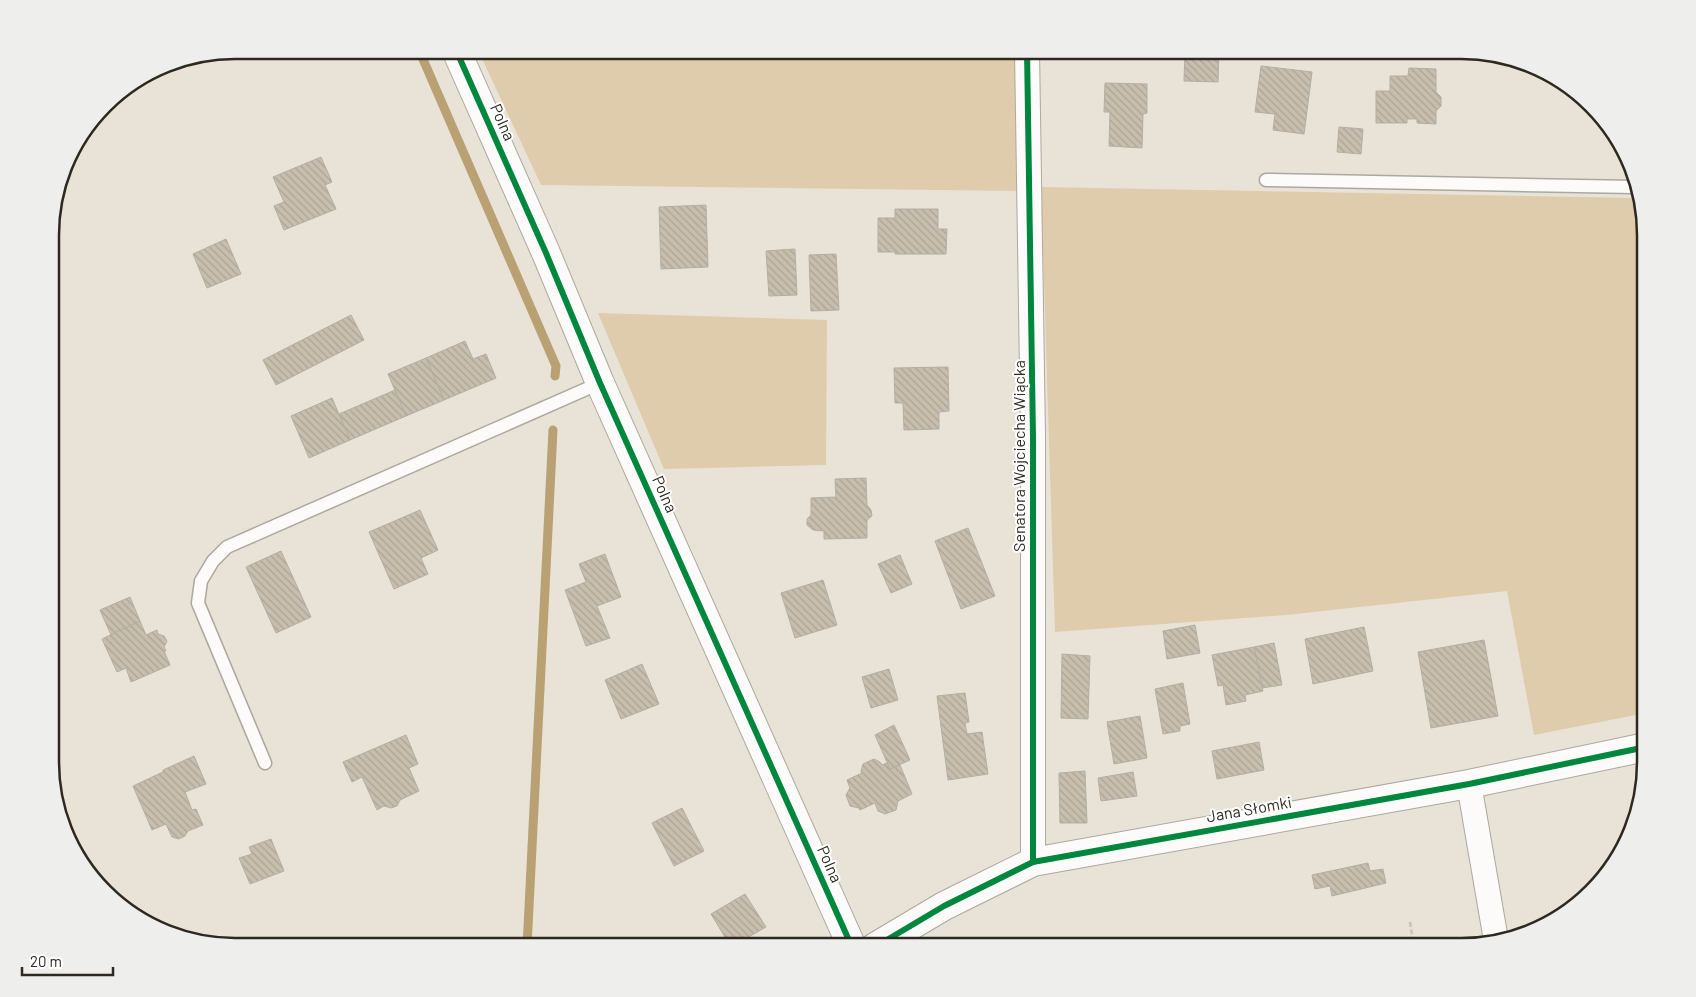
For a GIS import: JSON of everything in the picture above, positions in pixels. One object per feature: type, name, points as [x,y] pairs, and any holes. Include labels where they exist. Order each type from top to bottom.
[{"type":"street","name":"Polna","points":[[460,59],[546,252],[600,383],[848,938]]},
{"type":"street","name":"Senatora Wojciecha Wiącka","points":[[1027,59],[1033,437],[1033,862]]},
{"type":"street","name":"Jana Słomki","points":[[890,938],[944,906],[1033,862],[1469,784],[1637,749]]},
{"type":"street","points":[[1469,784],[1495,935]]},
{"type":"lane","points":[[1266,180],[1630,187]]},
{"type":"lane","points":[[265,763],[198,603],[201,581],[213,562],[227,547],[600,383]]},
{"type":"path","points":[[1410,922],[1413,938]]},
{"type":"shaded area","points":[[482,59],[1016,59],[1018,191],[541,185]]},
{"type":"shaded area","points":[[1041,187],[1633,198],[1637,223],[1637,715],[1534,735],[1507,591],[1286,615],[1055,632]]},
{"type":"shaded area","points":[[598,313],[827,320],[826,465],[664,469]]},
{"type":"building","points":[[1185,59],[1219,59],[1218,82],[1184,81]]},
{"type":"building","points":[[1261,66],[1312,72],[1304,134],[1273,130],[1275,114],[1255,112]]},
{"type":"building","points":[[1409,68],[1436,69],[1436,92],[1441,97],[1441,106],[1436,111],[1436,124],[1417,123],[1417,119],[1407,119],[1407,123],[1376,123],[1376,91],[1390,91],[1390,76],[1408,76]]},
{"type":"building","points":[[1105,83],[1147,84],[1147,113],[1143,114],[1142,148],[1109,146],[1110,112],[1104,112]]},
{"type":"building","points":[[1339,127],[1363,129],[1361,154],[1337,152]]},
{"type":"building","points":[[321,157],[332,182],[325,185],[336,209],[284,230],[274,206],[284,202],[273,177]]},
{"type":"building","points":[[706,205],[708,267],[661,269],[659,207]]},
{"type":"building","points":[[895,209],[938,209],[938,229],[947,229],[946,254],[878,252],[878,218],[895,218]]},
{"type":"building","points":[[226,239],[241,274],[207,288],[193,254]]},
{"type":"building","points":[[795,249],[797,295],[769,296],[766,251]]},
{"type":"building","points":[[836,254],[839,310],[811,311],[809,255]]},
{"type":"building","points":[[351,315],[364,340],[276,385],[263,360]]},
{"type":"building","points":[[465,341],[473,359],[486,354],[496,378],[444,400],[426,358]]},
{"type":"building","points":[[426,358],[444,400],[406,416],[388,374]]},
{"type":"building","points":[[948,367],[949,411],[939,412],[939,429],[904,430],[903,403],[895,403],[894,368]]},
{"type":"building","points":[[395,390],[406,416],[350,440],[339,414]]},
{"type":"building","points":[[332,398],[350,440],[309,458],[291,416]]},
{"type":"building","points":[[866,478],[867,505],[871,510],[872,516],[867,520],[867,538],[824,539],[824,531],[813,530],[807,525],[807,519],[811,515],[811,498],[836,497],[835,479]]},
{"type":"building","points":[[420,510],[438,550],[421,558],[428,574],[394,589],[369,532]]},
{"type":"building","points":[[968,528],[995,596],[961,609],[935,541]]},
{"type":"building","points":[[281,551],[311,617],[276,633],[246,567]]},
{"type":"building","points":[[605,554],[621,597],[597,606],[610,638],[586,646],[565,590],[586,582],[579,564]]},
{"type":"building","points":[[900,555],[912,584],[891,593],[878,564]]},
{"type":"building","points":[[823,580],[837,625],[795,638],[781,593]]},
{"type":"building","points":[[130,597],[140,621],[111,635],[100,610]]},
{"type":"building","points":[[140,621],[146,635],[157,630],[158,634],[164,636],[167,641],[164,647],[166,651],[164,651],[170,665],[131,682],[126,668],[117,672],[102,639]]},
{"type":"building","points":[[1195,625],[1200,653],[1167,659],[1163,631]]},
{"type":"building","points":[[1364,627],[1373,671],[1313,684],[1305,639]]},
{"type":"building","points":[[1484,640],[1498,716],[1431,728],[1418,652]]},
{"type":"building","points":[[1274,643],[1282,685],[1262,688],[1254,647]]},
{"type":"building","points":[[1254,647],[1263,691],[1245,695],[1246,701],[1226,705],[1223,685],[1218,686],[1212,655]]},
{"type":"building","points":[[1062,654],[1090,656],[1088,719],[1061,718]]},
{"type":"building","points":[[642,664],[659,704],[621,719],[605,680]]},
{"type":"building","points":[[889,669],[898,700],[871,708],[862,677]]},
{"type":"building","points":[[1183,683],[1190,724],[1180,726],[1180,731],[1163,734],[1155,689]]},
{"type":"building","points":[[965,693],[969,722],[965,723],[967,734],[982,732],[988,774],[948,780],[937,696]]},
{"type":"building","points":[[1140,716],[1147,758],[1114,764],[1107,722]]},
{"type":"building","points":[[894,725],[910,760],[890,769],[875,735]]},
{"type":"building","points":[[406,735],[418,764],[409,768],[419,791],[400,800],[397,806],[391,808],[384,806],[377,810],[362,777],[352,782],[343,762]]},
{"type":"building","points":[[1259,742],[1264,770],[1217,779],[1212,751]]},
{"type":"building","points":[[194,756],[206,784],[185,792],[192,810],[196,809],[203,825],[188,831],[185,836],[179,839],[172,837],[166,824],[152,830],[133,786]]},
{"type":"building","points":[[874,759],[882,765],[887,763],[890,769],[900,765],[912,794],[898,801],[896,810],[885,814],[878,811],[875,803],[860,810],[850,806],[846,795],[850,788],[847,780],[862,773],[863,764]]},
{"type":"building","points":[[1085,771],[1087,823],[1060,823],[1059,773]]},
{"type":"building","points":[[1133,772],[1137,796],[1101,801],[1098,778]]},
{"type":"building","points":[[682,808],[704,851],[674,866],[652,823]]},
{"type":"building","points":[[271,839],[284,871],[250,884],[239,858],[252,854],[249,847]]},
{"type":"building","points":[[1368,863],[1370,871],[1383,869],[1386,883],[1332,896],[1330,886],[1315,889],[1312,875]]},
{"type":"building","points":[[745,894],[766,927],[747,938],[726,938],[711,914]]},
{"type":"waterway","points":[[423,59],[556,366],[555,376]]},
{"type":"waterway","points":[[527,938],[553,430]]},
{"type":"cycle path","points":[[460,59],[546,253],[600,383],[848,938]]},
{"type":"cycle path","points":[[1027,59],[1033,437],[1033,862]]},
{"type":"cycle path","points":[[890,938],[944,906],[1033,862],[1469,784],[1637,749]]}]
